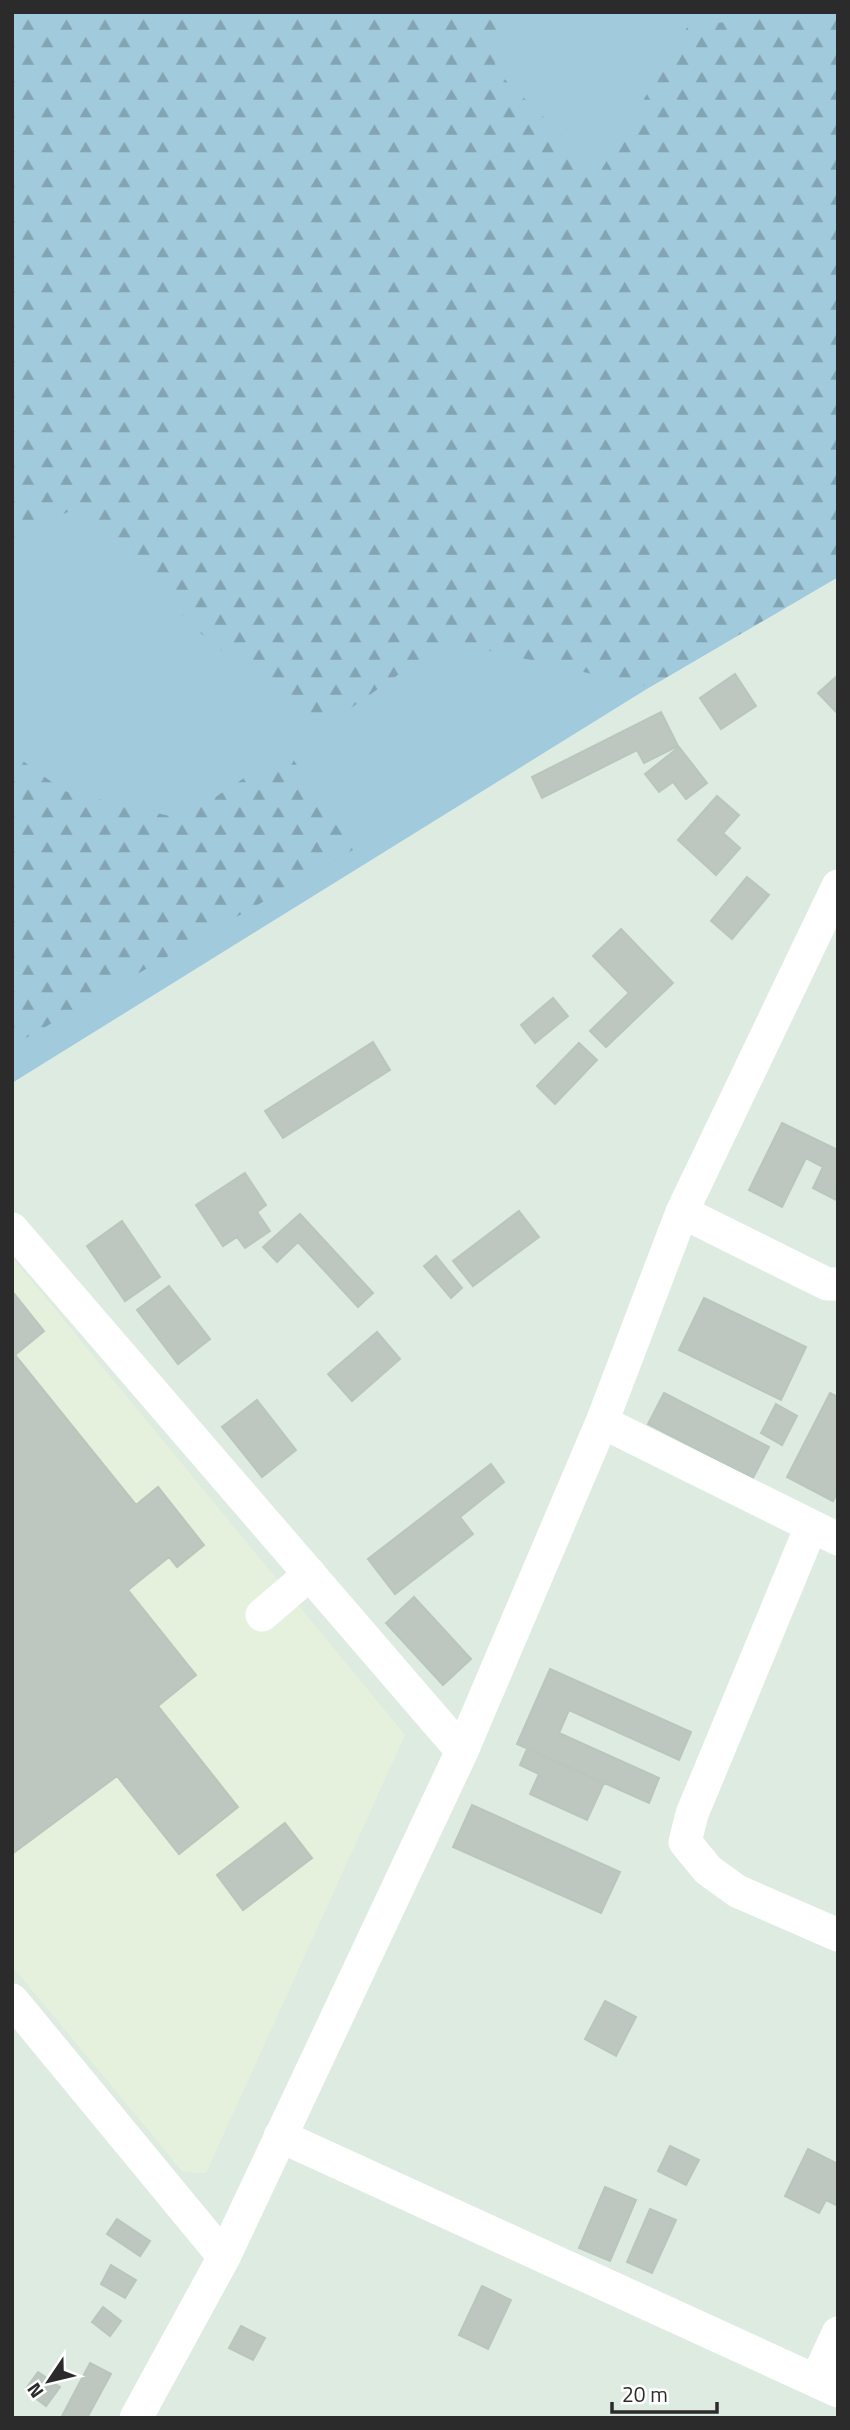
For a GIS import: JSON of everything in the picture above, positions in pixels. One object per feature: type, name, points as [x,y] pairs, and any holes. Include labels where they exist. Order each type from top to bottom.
[{"type":"street","points":[[136,2418],[224,2257],[462,1752],[602,1422],[682,1212],[838,886]]},
{"type":"street","points":[[682,1212],[828,1284],[838,1284]]},
{"type":"street","points":[[12,1229],[462,1752]]},
{"type":"street","points":[[602,1422],[824,1533],[692,1814],[685,1842],[708,1870],[737,1891],[838,1935]]},
{"type":"street","points":[[262,1615],[310,1574]]},
{"type":"street","points":[[12,2000],[224,2257]]},
{"type":"street","points":[[280,2136],[827,2386],[838,2333]]},
{"type":"shaded area","points":[[12,1257],[405,1735],[206,2173],[183,2172],[12,1966]]},
{"type":"green space","points":[[12,12],[838,12],[838,577],[650,687],[12,1083]]},
{"type":"green space","points":[[12,12],[497,12],[495,70],[600,172],[688,26],[782,16],[781,12],[838,12],[838,577],[650,687],[446,641],[317,732],[198,631],[75,508],[12,542]]},
{"type":"green space","points":[[287,750],[353,850],[12,1046],[12,753],[64,791],[182,819]]},
{"type":"building","points":[[735,674],[756,706],[721,729],[700,698]]},
{"type":"building","points":[[838,675],[838,714],[818,693]]},
{"type":"building","points":[[661,712],[678,746],[644,763],[637,750],[542,798],[532,777]]},
{"type":"building","points":[[679,747],[707,783],[686,799],[673,782],[659,792],[645,774]]},
{"type":"building","points":[[717,796],[739,815],[723,833],[740,848],[716,875],[678,840]]},
{"type":"building","points":[[747,877],[769,895],[732,939],[711,921]]},
{"type":"building","points":[[621,929],[673,983],[606,1047],[590,1031],[629,993],[593,956]]},
{"type":"building","points":[[553,998],[568,1016],[535,1043],[521,1025]]},
{"type":"building","points":[[373,1042],[390,1070],[283,1138],[265,1111]]},
{"type":"building","points":[[579,1043],[597,1060],[555,1104],[537,1086]]},
{"type":"building","points":[[782,1123],[838,1150],[836,1200],[813,1188],[823,1167],[806,1158],[782,1207],[749,1190]]},
{"type":"building","points":[[245,1173],[266,1205],[257,1212],[270,1231],[245,1248],[237,1237],[223,1246],[196,1205]]},
{"type":"building","points":[[519,1211],[539,1237],[473,1286],[453,1261]]},
{"type":"building","points":[[300,1214],[373,1293],[358,1307],[298,1242],[277,1262],[263,1247]]},
{"type":"building","points":[[122,1221],[160,1277],[125,1301],[87,1246]]},
{"type":"building","points":[[436,1256],[462,1288],[451,1298],[424,1266]]},
{"type":"building","points":[[169,1286],[210,1339],[178,1364],[137,1310]]},
{"type":"building","points":[[12,1291],[44,1331],[15,1355],[136,1505],[158,1487],[204,1545],[177,1567],[169,1557],[128,1590],[196,1675],[158,1706],[238,1807],[179,1854],[117,1776],[12,1854]]},
{"type":"building","points":[[704,1298],[806,1347],[781,1400],[679,1350]]},
{"type":"building","points":[[377,1332],[400,1359],[352,1401],[328,1374]]},
{"type":"building","points":[[664,1393],[769,1447],[753,1478],[648,1424]]},
{"type":"building","points":[[830,1393],[838,1397],[838,1490],[833,1501],[787,1477]]},
{"type":"building","points":[[257,1400],[296,1450],[262,1477],[222,1427]]},
{"type":"building","points":[[776,1404],[797,1416],[782,1445],[761,1433]]},
{"type":"building","points":[[491,1464],[504,1482],[460,1517],[473,1534],[395,1594],[368,1559]]},
{"type":"building","points":[[414,1597],[471,1659],[443,1685],[386,1623]]},
{"type":"building","points":[[550,1669],[691,1732],[679,1760],[569,1710],[559,1733],[659,1778],[649,1803],[517,1744]]},
{"type":"building","points":[[527,1749],[604,1783],[587,1820],[530,1794],[539,1774],[520,1765]]},
{"type":"building","points":[[472,1805],[620,1872],[601,1913],[453,1847]]},
{"type":"building","points":[[285,1823],[312,1858],[243,1910],[217,1875]]},
{"type":"building","points":[[605,2001],[636,2017],[616,2056],[585,2039]]},
{"type":"building","points":[[670,2146],[699,2160],[686,2185],[658,2171]]},
{"type":"building","points":[[808,2149],[838,2164],[838,2206],[826,2200],[819,2213],[785,2196]]},
{"type":"building","points":[[605,2187],[636,2200],[610,2261],[579,2248]]},
{"type":"building","points":[[650,2209],[676,2220],[652,2273],[627,2262]]},
{"type":"building","points":[[117,2219],[150,2241],[140,2256],[107,2234]]},
{"type":"building","points":[[111,2265],[136,2280],[125,2298],[101,2284]]},
{"type":"building","points":[[482,2286],[511,2300],[488,2349],[459,2335]]},
{"type":"building","points":[[103,2307],[121,2321],[110,2336],[92,2322]]},
{"type":"building","points":[[241,2326],[265,2338],[253,2360],[229,2348]]},
{"type":"building","points":[[90,2363],[111,2374],[87,2418],[61,2418]]},
{"type":"building","points":[[38,2372],[60,2387],[46,2406],[25,2390]]}]
